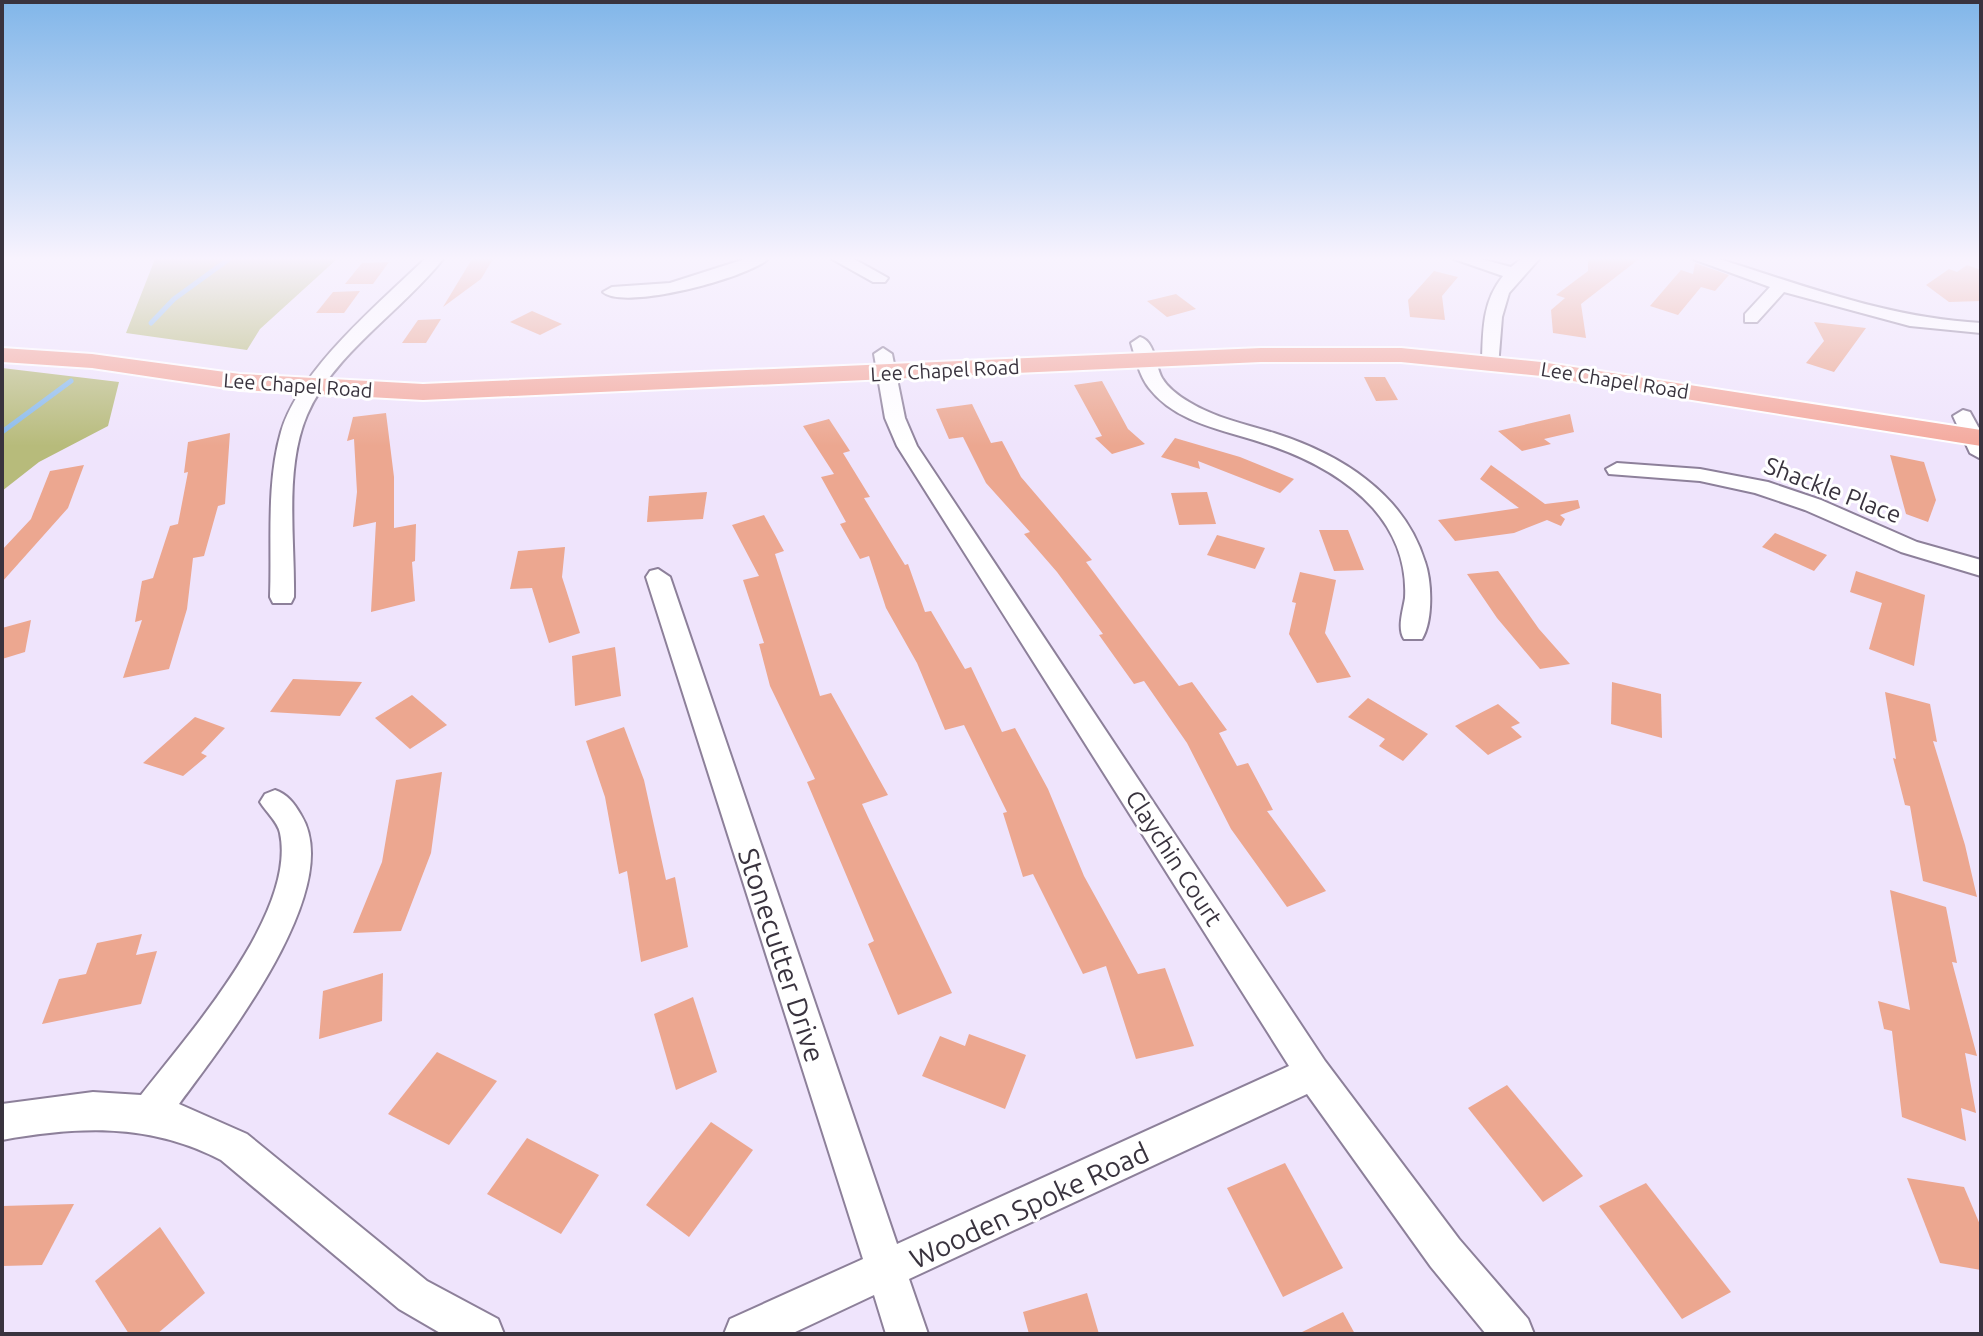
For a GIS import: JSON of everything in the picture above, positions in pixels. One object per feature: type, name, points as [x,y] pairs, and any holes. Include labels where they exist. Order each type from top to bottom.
[{"type":"main road","name":"Lee Chapel Road","points":[[2,337],[124,343],[323,379]]},
{"type":"main road","name":"Lee Chapel Road","points":[[2,355],[68,358],[202,378],[323,379],[470,391],[884,364],[1143,352],[1491,354],[1976,433]]},
{"type":"street","points":[[282,597],[288,455],[297,414],[323,379],[377,321]]},
{"type":"street","points":[[1491,354],[1492,321]]},
{"type":"street","points":[[1920,321],[1981,328]]},
{"type":"street","points":[[1143,352],[1156,386],[1181,407],[1318,458],[1363,487],[1385,508],[1404,535],[1415,565],[1413,633]]},
{"type":"street","name":"Claychin Court","points":[[884,364],[895,418],[907,446],[1313,1073],[1445,1253],[1513,1334]]},
{"type":"street","name":"Shackle Place","points":[[1617,469],[1700,475],[1760,487],[1813,505],[1909,547],[1981,568]]},
{"type":"street","name":"Stonecutter Drive","points":[[658,577],[907,1334]]},
{"type":"street","points":[[151,1112],[243,985],[286,903],[297,864],[295,830],[275,802]]},
{"type":"street","name":"Wooden Spoke Road","points":[[745,1334],[1313,1073]]},
{"type":"street","points":[[2,1122],[76,1111],[151,1112],[212,1135],[234,1147],[413,1295],[483,1334]]},
{"type":"green space","points":[[131,321],[268,321],[247,350],[126,333]]},
{"type":"green space","points":[[2,368],[119,382],[108,426],[39,462],[2,491]]},
{"type":"building","points":[[417,321],[440,321],[426,343],[402,343]]},
{"type":"building","points":[[556,321],[562,324],[540,335],[510,322]]},
{"type":"building","points":[[1552,321],[1584,321],[1586,338],[1553,333]]},
{"type":"building","points":[[1814,322],[1866,328],[1834,372],[1806,363],[1824,341]]},
{"type":"building","points":[[1364,377],[1385,377],[1398,400],[1376,401]]},
{"type":"building","points":[[1102,381],[1128,429],[1145,444],[1112,454],[1095,438],[1102,436],[1074,385]]},
{"type":"building","points":[[972,404],[991,443],[1002,441],[1021,477],[1092,560],[1086,562],[1179,686],[1192,682],[1227,730],[1219,733],[1237,766],[1248,763],[1273,810],[1267,811],[1326,891],[1287,907],[1231,829],[1187,743],[1144,681],[1134,684],[1099,635],[1103,634],[1024,534],[1030,532],[986,483],[963,437],[949,439],[936,409]]},
{"type":"building","points":[[386,413],[394,477],[394,528],[416,524],[415,561],[412,562],[415,601],[371,612],[376,522],[353,527],[357,492],[354,439],[347,441],[353,417]]},
{"type":"building","points":[[1570,414],[1574,432],[1544,439],[1551,444],[1522,451],[1498,431]]},
{"type":"building","points":[[829,419],[850,451],[843,453],[870,497],[864,498],[905,565],[908,564],[925,612],[931,611],[965,669],[971,667],[1002,732],[1015,728],[1048,789],[1084,876],[1138,974],[1165,968],[1194,1046],[1136,1059],[1106,966],[1083,974],[1033,874],[1023,877],[1003,813],[1007,812],[964,725],[945,730],[917,663],[886,608],[869,556],[860,559],[840,524],[846,522],[821,477],[834,474],[803,426]]},
{"type":"building","points":[[230,433],[225,504],[218,506],[204,556],[193,558],[187,609],[169,669],[123,678],[142,620],[135,622],[142,581],[153,578],[170,526],[178,524],[188,472],[184,473],[188,442]]},
{"type":"building","points":[[1175,438],[1240,457],[1294,479],[1280,493],[1198,461],[1200,469],[1161,457]]},
{"type":"building","points":[[1890,455],[1924,462],[1936,500],[1928,522],[1906,514]]},
{"type":"building","points":[[84,465],[68,508],[2,582],[2,550],[31,519],[50,471]]},
{"type":"building","points":[[1491,465],[1545,504],[1578,500],[1580,508],[1560,515],[1565,519],[1561,526],[1547,520],[1514,533],[1455,541],[1438,520],[1519,508],[1480,479]]},
{"type":"building","points":[[707,492],[703,519],[647,522],[649,496]]},
{"type":"building","points":[[1207,492],[1216,524],[1179,525],[1171,493]]},
{"type":"building","points":[[764,515],[784,551],[775,554],[820,696],[831,693],[888,795],[862,804],[952,993],[898,1015],[868,944],[874,941],[807,782],[815,779],[770,686],[759,644],[764,643],[743,580],[759,576],[732,525]]},
{"type":"building","points":[[1319,530],[1348,530],[1364,570],[1334,571]]},
{"type":"building","points":[[1775,533],[1827,555],[1814,571],[1762,547]]},
{"type":"building","points":[[1217,535],[1265,548],[1255,569],[1207,555]]},
{"type":"building","points":[[565,547],[562,577],[580,633],[549,643],[532,588],[510,589],[518,551]]},
{"type":"building","points":[[1498,571],[1539,629],[1570,664],[1540,669],[1497,618],[1467,574]]},
{"type":"building","points":[[1856,571],[1925,595],[1914,666],[1869,649],[1882,603],[1850,592]]},
{"type":"building","points":[[1300,572],[1336,580],[1325,633],[1351,677],[1317,683],[1289,634],[1296,603],[1292,602]]},
{"type":"building","points":[[31,620],[25,652],[2,659],[2,628]]},
{"type":"building","points":[[615,647],[621,696],[575,706],[572,656]]},
{"type":"building","points":[[293,679],[362,682],[340,716],[270,712]]},
{"type":"building","points":[[1612,682],[1661,694],[1662,738],[1611,724]]},
{"type":"building","points":[[1885,692],[1930,704],[1937,742],[1933,741],[1965,845],[1977,897],[1923,881],[1910,806],[1905,805],[1893,758],[1896,759]]},
{"type":"building","points":[[412,695],[447,725],[410,749],[375,718]]},
{"type":"building","points":[[1368,698],[1428,734],[1403,761],[1379,746],[1385,739],[1348,717]]},
{"type":"building","points":[[1498,704],[1520,723],[1511,727],[1522,737],[1488,755],[1455,726]]},
{"type":"building","points":[[195,717],[225,728],[201,753],[207,756],[183,776],[143,763]]},
{"type":"building","points":[[624,727],[644,780],[666,880],[675,877],[688,947],[641,962],[627,871],[619,874],[605,797],[586,741]]},
{"type":"building","points":[[442,772],[431,853],[401,931],[353,933],[382,862],[396,780]]},
{"type":"building","points":[[1890,890],[1946,907],[1957,963],[1952,962],[1977,1056],[1965,1053],[1976,1113],[1961,1108],[1966,1141],[1902,1117],[1892,1031],[1884,1029],[1878,1001],[1910,1010]]},
{"type":"building","points":[[142,934],[136,955],[157,951],[141,1004],[42,1024],[59,979],[86,974],[97,943]]},
{"type":"building","points":[[383,973],[382,1021],[319,1039],[323,991]]},
{"type":"building","points":[[693,997],[717,1072],[676,1090],[654,1014]]},
{"type":"building","points":[[969,1034],[1026,1055],[1005,1109],[922,1076],[940,1036],[965,1046]]},
{"type":"building","points":[[437,1052],[497,1081],[449,1145],[388,1114]]},
{"type":"building","points":[[1507,1085],[1583,1176],[1543,1202],[1468,1108]]},
{"type":"building","points":[[711,1122],[753,1150],[689,1237],[646,1205]]},
{"type":"building","points":[[527,1138],[599,1175],[561,1234],[487,1194]]},
{"type":"building","points":[[1285,1163],[1343,1268],[1283,1297],[1227,1188]]},
{"type":"building","points":[[1907,1178],[1964,1187],[1981,1227],[1981,1270],[1940,1263]]},
{"type":"building","points":[[1646,1183],[1731,1292],[1682,1319],[1599,1206]]},
{"type":"building","points":[[74,1204],[42,1265],[2,1266],[2,1206]]},
{"type":"building","points":[[160,1227],[205,1293],[157,1334],[129,1334],[95,1281]]},
{"type":"building","points":[[1087,1293],[1099,1334],[1029,1334],[1023,1312]]},
{"type":"building","points":[[1343,1312],[1355,1334],[1298,1334]]},
{"type":"waterway","points":[[2,432],[71,381]]}]
